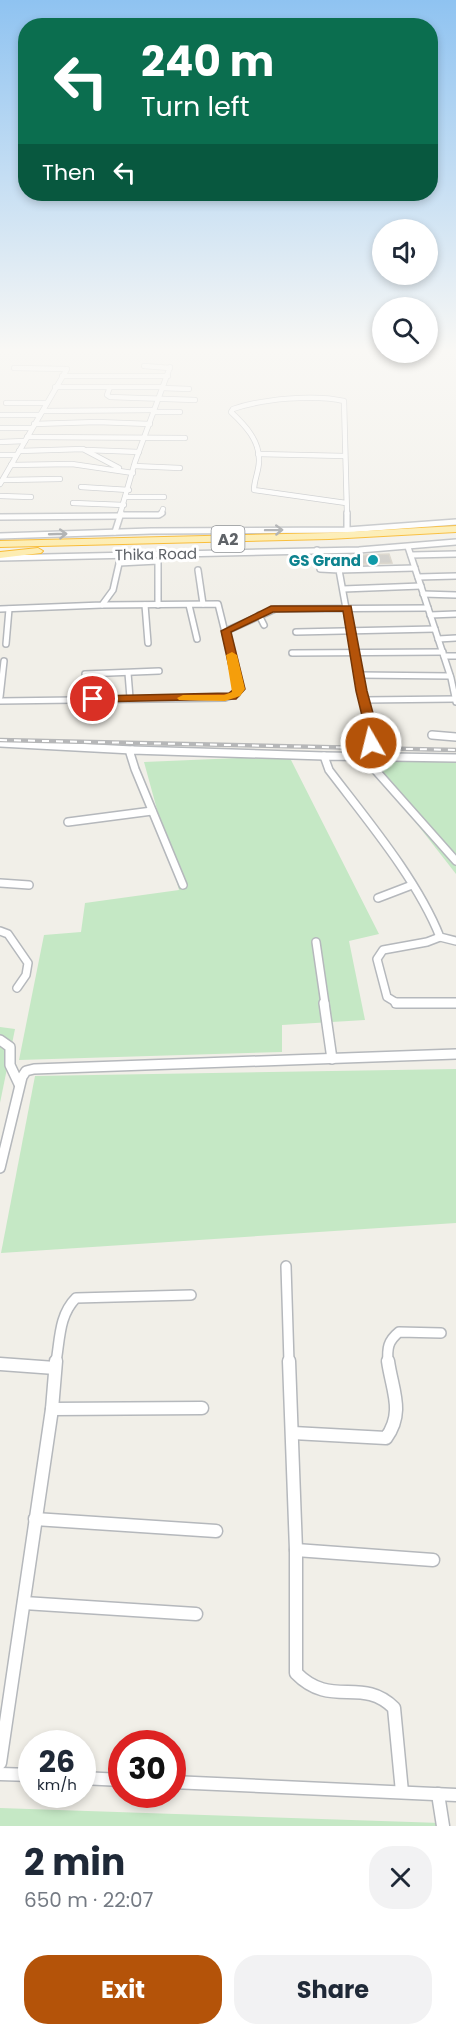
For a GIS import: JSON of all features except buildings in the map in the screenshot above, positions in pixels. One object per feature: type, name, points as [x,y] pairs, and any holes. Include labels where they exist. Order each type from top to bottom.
[{"type":"highway","name":"Thika Road","points":[[54,546],[152,540],[329,536],[456,528]]},
{"type":"highway","points":[[152,540],[201,531]]},
{"type":"highway","name":"Thika Road","points":[[54,546],[349,543],[456,537]]},
{"type":"highway","points":[[1,539],[54,546]]},
{"type":"highway","points":[[0,555],[54,546]]},
{"type":"street","points":[[1,482],[29,434]]},
{"type":"street","points":[[115,532],[145,434]]},
{"type":"street","points":[[251,434],[259,461],[254,490],[346,503]]},
{"type":"street","points":[[345,434],[347,530]]},
{"type":"street","points":[[61,436],[59,443],[68,450]]},
{"type":"street","points":[[0,442],[61,436],[185,438]]},
{"type":"street","points":[[0,455],[68,450],[139,452]]},
{"type":"street","points":[[83,450],[126,471]]},
{"type":"street","points":[[258,454],[345,456]]},
{"type":"street","points":[[0,470],[10,467],[72,464],[133,472]]},
{"type":"street","points":[[134,466],[180,468]]},
{"type":"street","points":[[1,482],[60,478]]},
{"type":"street","points":[[81,487],[129,490]]},
{"type":"street","points":[[0,496],[31,497]]},
{"type":"street","points":[[127,497],[164,497]]},
{"type":"street","points":[[73,503],[124,505]]},
{"type":"street","points":[[0,517],[159,515],[163,509]]},
{"type":"street","name":"Thika Road","points":[[1,539],[115,532],[347,530],[456,522]]},
{"type":"street","name":"Thika Road","points":[[0,555],[121,555],[317,550],[408,547],[456,542]]},
{"type":"street","points":[[364,700],[455,700],[452,677],[408,547]]},
{"type":"street","points":[[317,550],[320,569],[415,568]]},
{"type":"street","points":[[411,555],[456,554]]},
{"type":"street","points":[[102,605],[112,590],[121,555]]},
{"type":"street","points":[[119,563],[158,561],[158,605]]},
{"type":"street","points":[[198,570],[203,604]]},
{"type":"street","points":[[339,570],[348,608],[358,675],[370,724],[371,755]]},
{"type":"street","points":[[418,577],[456,576]]},
{"type":"street","points":[[343,589],[421,586]]},
{"type":"street","points":[[423,594],[456,595]]},
{"type":"street","points":[[0,609],[218,604],[239,689],[237,694],[225,698],[0,699],[4,661]]},
{"type":"street","points":[[146,605],[148,643]]},
{"type":"street","points":[[189,605],[197,639]]},
{"type":"street","points":[[226,631],[275,609],[348,608],[456,614]]},
{"type":"street","points":[[6,644],[9,609]]},
{"type":"street","points":[[259,615],[264,625]]},
{"type":"street","points":[[296,632],[435,629]]},
{"type":"street","points":[[438,639],[456,638]]},
{"type":"street","points":[[292,653],[456,656]]},
{"type":"street","points":[[85,674],[159,671]]},
{"type":"street","points":[[128,673],[130,698]]},
{"type":"street","points":[[358,675],[452,677]]},
{"type":"street","points":[[432,735],[456,737]]},
{"type":"street","points":[[0,743],[132,750],[456,758]]},
{"type":"street","points":[[132,750],[130,753],[133,763],[183,885]]},
{"type":"street","points":[[362,755],[456,861]]},
{"type":"street","points":[[324,756],[329,770],[432,916],[440,937]]},
{"type":"street","points":[[68,822],[152,811]]},
{"type":"street","points":[[0,884],[29,885]]},
{"type":"street","points":[[378,898],[412,885]]},
{"type":"street","points":[[0,931],[8,934],[28,963],[26,975],[17,988]]},
{"type":"street","points":[[456,941],[440,937],[429,943],[383,950],[377,959],[387,997],[398,1003],[456,1003]]},
{"type":"street","points":[[316,942],[332,1059]]},
{"type":"street","points":[[0,1040],[10,1047],[9,1065],[19,1084]]},
{"type":"street","points":[[0,1168],[4,1132],[19,1084],[26,1071],[34,1069],[456,1054]]},
{"type":"street","points":[[286,1266],[296,1550],[296,1672],[302,1681],[313,1689],[331,1693],[378,1693],[388,1699],[394,1708],[402,1792]]},
{"type":"street","points":[[0,1763],[52,1409],[55,1368],[63,1317],[70,1302],[76,1298],[190,1295]]},
{"type":"street","points":[[292,1433],[386,1438],[393,1432],[397,1423],[397,1406],[387,1353],[389,1341],[399,1332],[441,1334]]},
{"type":"street","points":[[0,1364],[55,1368]]},
{"type":"street","points":[[52,1409],[202,1408]]},
{"type":"street","points":[[35,1520],[216,1531]]},
{"type":"street","points":[[296,1550],[433,1560]]},
{"type":"street","points":[[24,1603],[196,1614]]},
{"type":"street","points":[[0,1774],[18,1775]]},
{"type":"street","points":[[186,1783],[456,1795]]},
{"type":"street","points":[[438,1794],[443,1826]]},
{"type":"green space","points":[[289,756],[379,934],[349,941],[365,1020],[282,1025],[282,1052],[19,1060],[44,935],[81,932],[85,903],[179,890],[144,762]]},
{"type":"green space","points":[[367,760],[456,761],[456,874]]},
{"type":"green space","points":[[0,1027],[15,1029],[0,1103]]},
{"type":"green space","points":[[456,1069],[456,1223],[1,1253],[35,1076]]},
{"type":"green space","points":[[0,1808],[441,1823],[441,1826],[0,1826]]},
{"type":"railway","points":[[0,740],[456,750]]},
{"type":"slow traffic","points":[[183,698],[225,698],[237,694],[239,689],[232,655]]},
{"type":"place","name":"GS Grand","points":[[373,560]]},
{"type":"route","points":[[93,699],[225,698],[232,696],[237,694],[239,689],[226,631],[271,609],[348,608],[361,691],[370,724],[371,743]]}]
